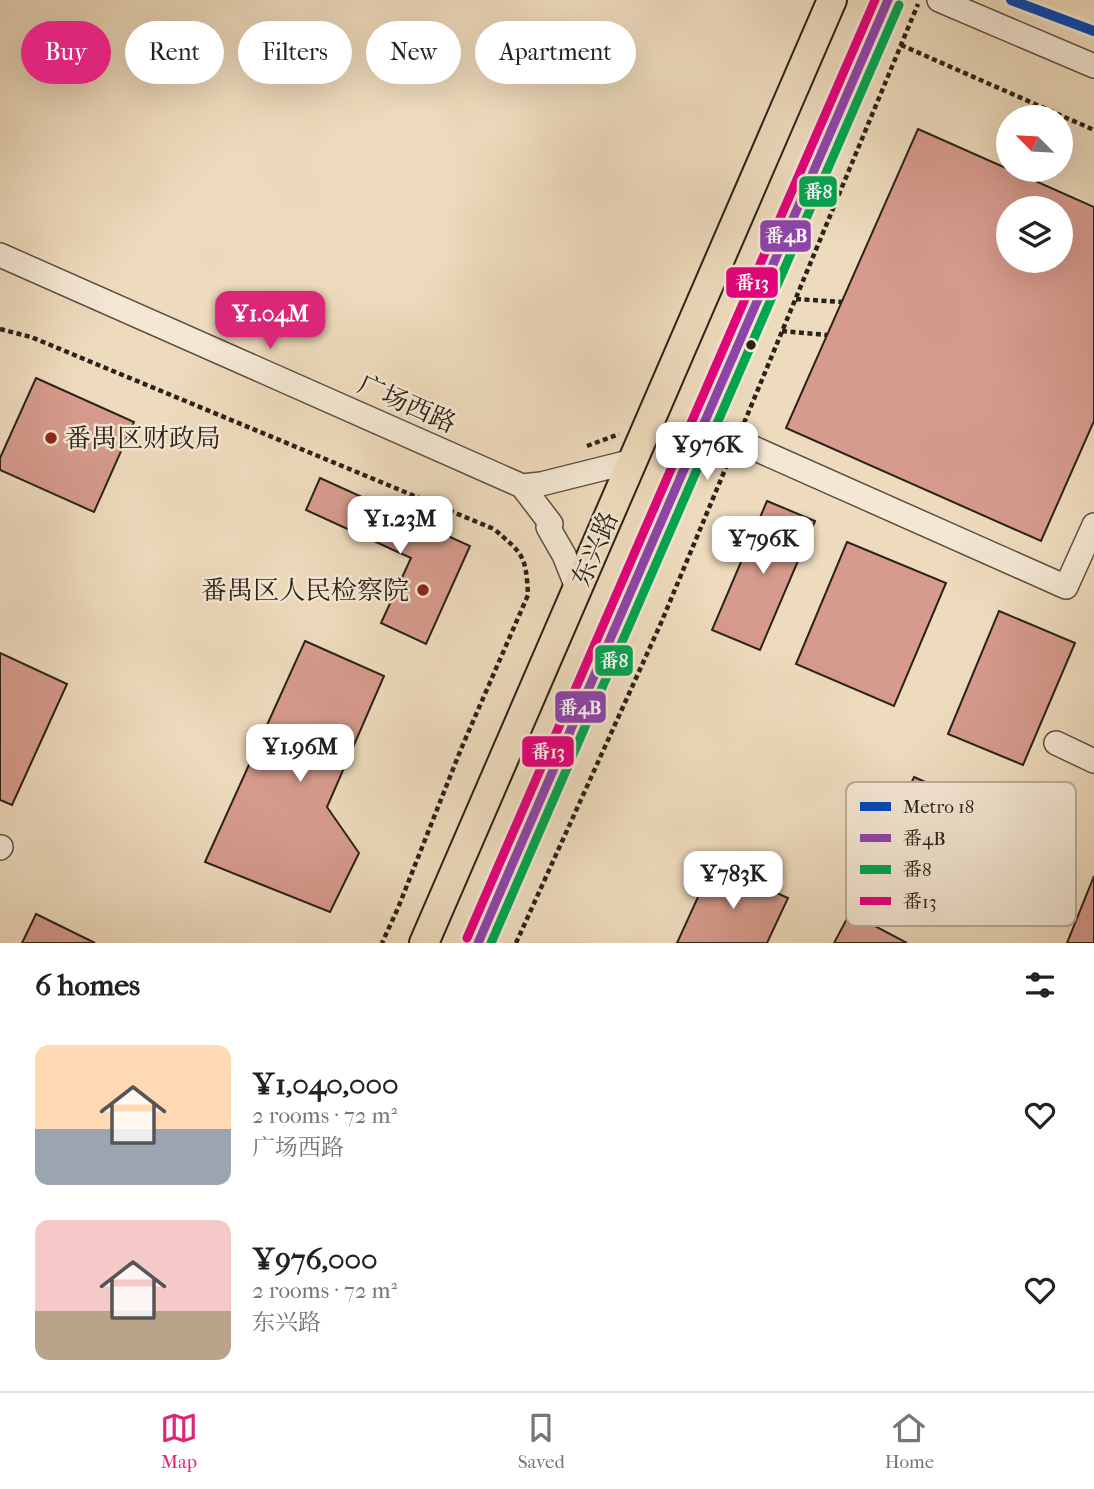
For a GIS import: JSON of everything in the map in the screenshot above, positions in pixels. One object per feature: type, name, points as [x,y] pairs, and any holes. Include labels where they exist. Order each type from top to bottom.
[{"type":"main road","name":"东兴路","points":[[424,943],[832,0]]},
{"type":"main road","name":"东兴路","points":[[478,943],[888,0]]},
{"type":"street","points":[[939,0],[1094,66]]},
{"type":"street","name":"广场西路","points":[[0,255],[522,486]]},
{"type":"street","points":[[704,426],[1066,587],[1094,525]]},
{"type":"street","points":[[522,486],[541,484],[633,461]]},
{"type":"street","points":[[522,486],[551,524],[548,527],[564,555],[578,590]]},
{"type":"street","points":[[1056,743],[1094,761]]},
{"type":"path","points":[[516,943],[661,623],[920,0]]},
{"type":"path","points":[[901,45],[1094,130]]},
{"type":"path","points":[[796,299],[842,302]]},
{"type":"path","points":[[0,329],[30,337],[494,529],[520,552],[527,570],[528,595],[461,749],[382,943]]},
{"type":"path","points":[[782,331],[827,335]]},
{"type":"building","points":[[918,129],[996,164],[996,182],[1038,182],[1069,196],[996,196],[996,273],[1073,273],[1073,198],[1094,207],[1094,421],[1041,541],[786,428]]},
{"type":"building","points":[[36,378],[134,422],[94,512],[0,470],[0,458]]},
{"type":"building","name":"番禺区人民检察院","points":[[320,478],[470,546],[426,644],[381,623],[411,558],[306,510]]},
{"type":"building","points":[[767,501],[815,521],[760,650],[712,630]]},
{"type":"building","points":[[847,542],[946,583],[894,706],[796,664]]},
{"type":"building","points":[[999,611],[1075,643],[1023,765],[948,734]]},
{"type":"building","points":[[305,641],[384,676],[327,807],[359,853],[330,912],[205,862]]},
{"type":"building","points":[[0,653],[67,684],[12,805],[0,800]]},
{"type":"building","points":[[914,777],[925,782],[912,782]]},
{"type":"building","points":[[713,864],[788,898],[767,943],[677,943]]},
{"type":"building","points":[[1094,876],[1094,943],[1067,943]]},
{"type":"building","points":[[36,914],[95,943],[22,943]]},
{"type":"building","points":[[846,920],[846,926],[875,926],[907,943],[834,943]]},
{"type":"metro line","name":"18","points":[[1011,0],[1094,31]]},
{"type":"transit line","name":"番13","points":[[467,938],[875,0]]},
{"type":"transit line","name":"番4B","points":[[478,943],[888,0]]},
{"type":"transit line","name":"番8","points":[[491,943],[899,5]]},
{"type":"place","name":"番禺区财政局","points":[[51,438]]},
{"type":"place","name":"番禺区人民检察院","points":[[423,590]]}]
